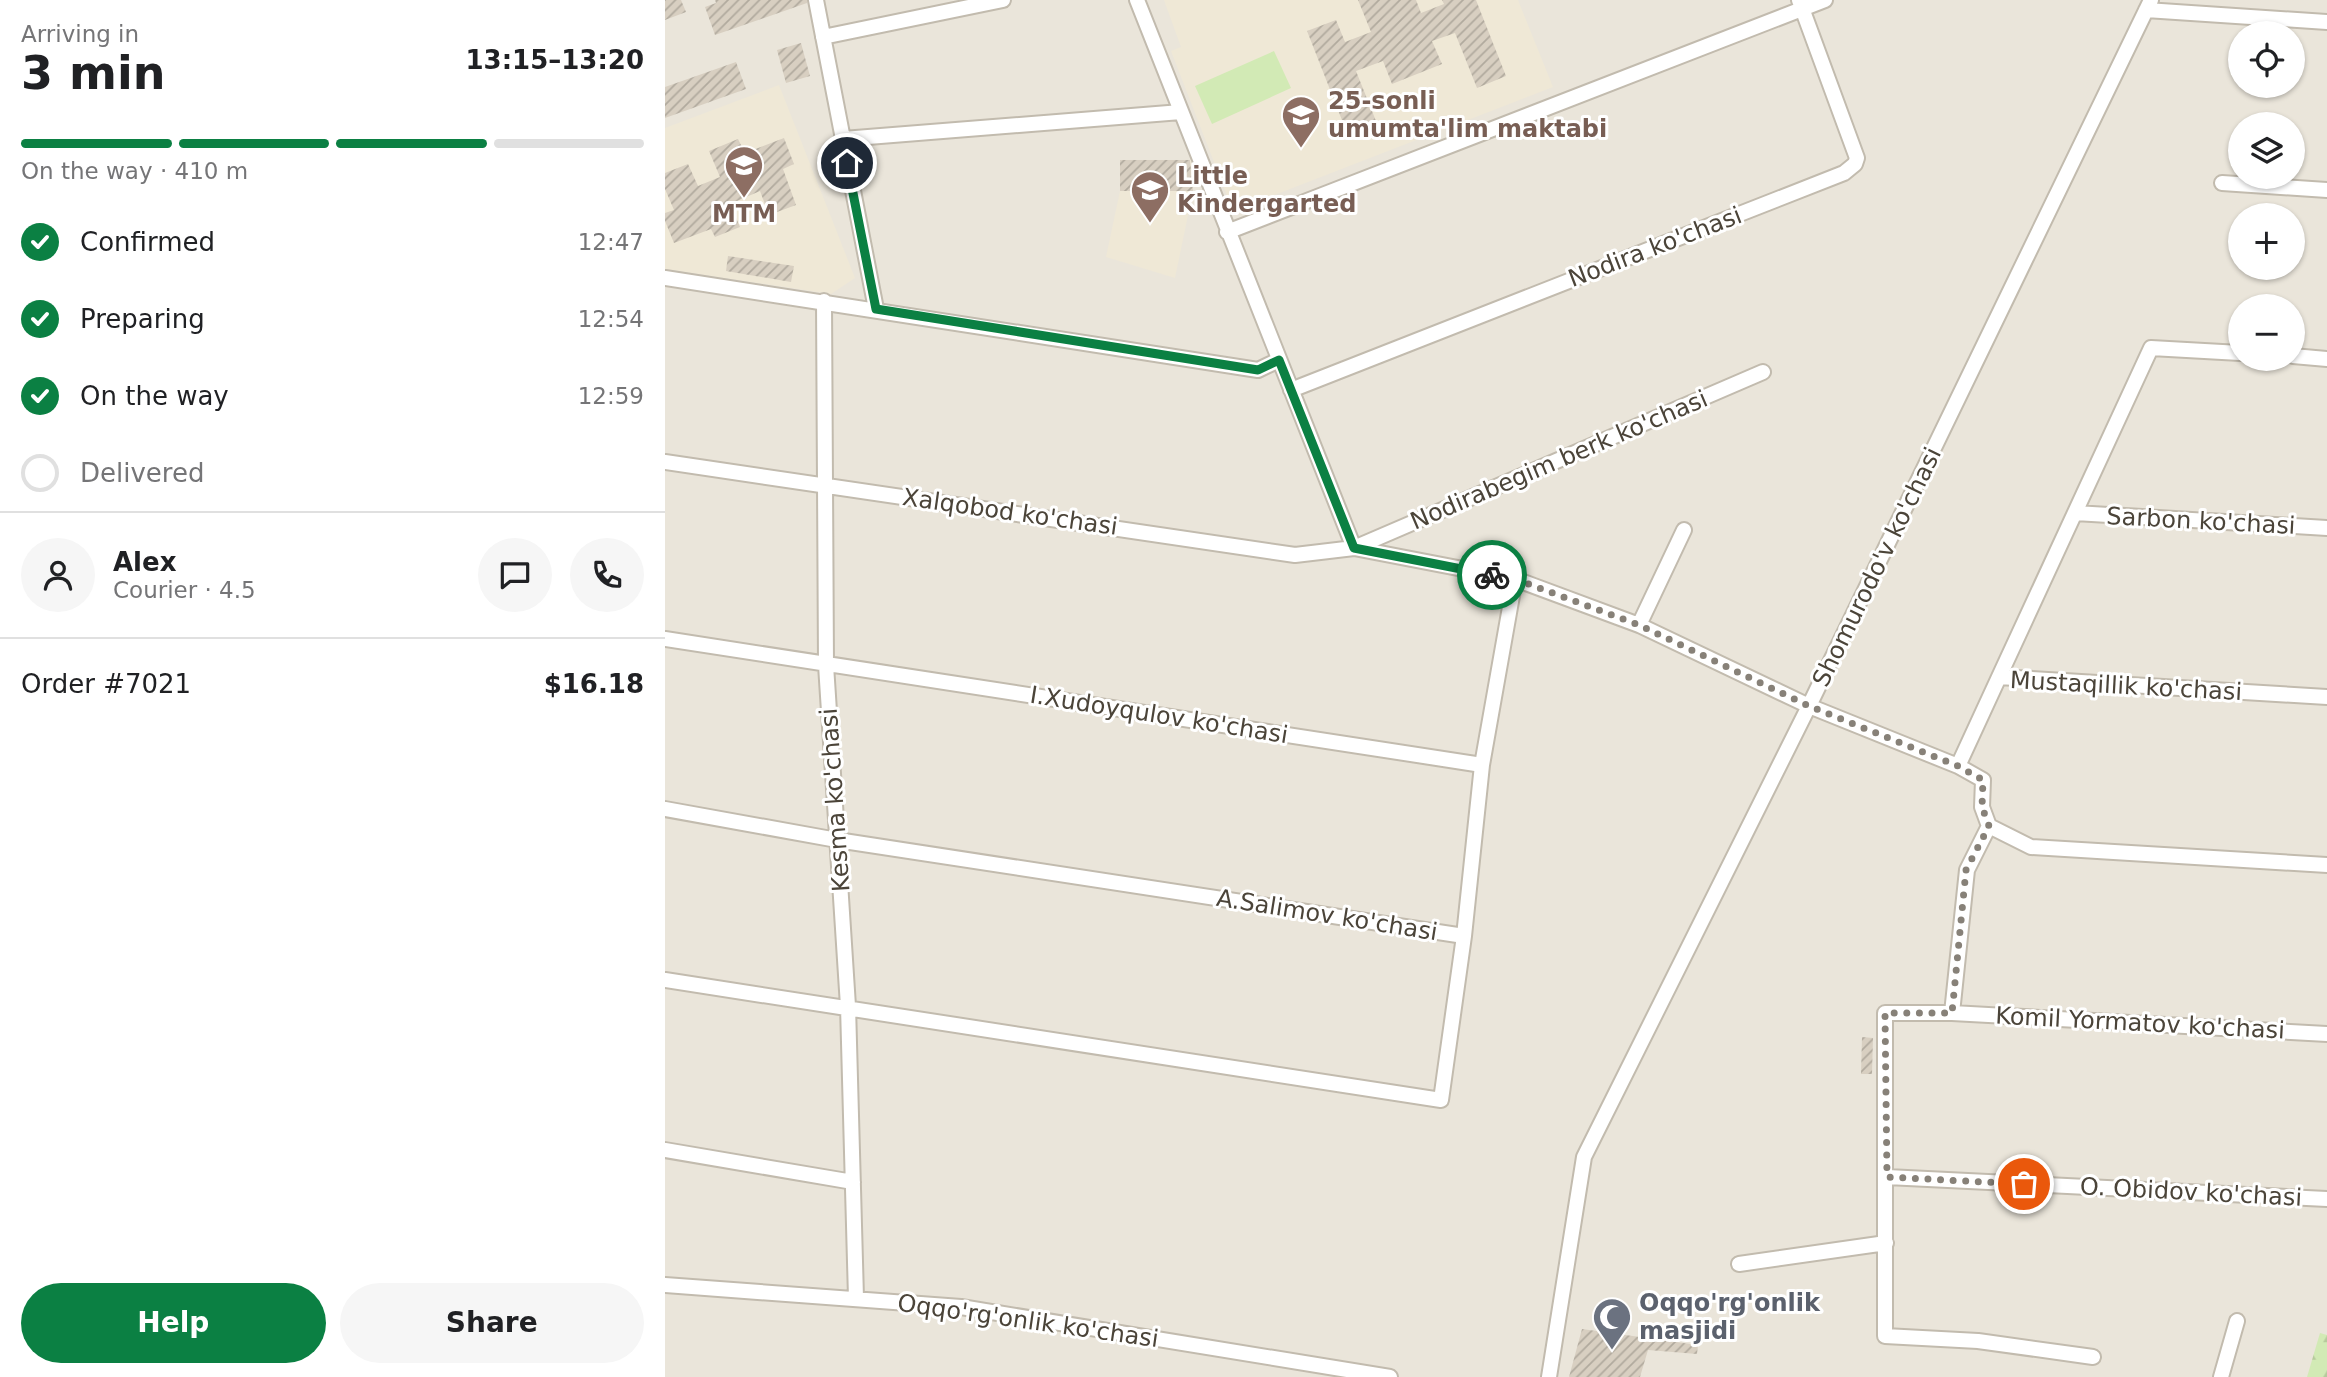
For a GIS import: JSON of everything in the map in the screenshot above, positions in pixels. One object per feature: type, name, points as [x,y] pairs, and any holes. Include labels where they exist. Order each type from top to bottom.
[{"type":"street","points":[[817,0],[876,309]]},
{"type":"street","points":[[823,37],[1003,0]]},
{"type":"street","points":[[1137,0],[1354,548],[1515,579],[1639,625],[1809,706],[1958,766],[1983,780],[1982,807],[1989,826],[2031,847],[2327,865]]},
{"type":"street","points":[[1227,232],[1800,5],[1825,0]]},
{"type":"street","name":"Nodira ko'chasi","points":[[1291,390],[1844,173],[1852,167],[1857,158],[1800,5]]},
{"type":"street","points":[[2148,5],[2327,22]]},
{"type":"street","name":"Shomurodo'v ko'chasi","points":[[1549,1377],[1584,1157],[1809,706],[2148,5]]},
{"type":"street","points":[[842,139],[1181,112]]},
{"type":"street","points":[[2222,183],[2327,190]]},
{"type":"street","points":[[665,278],[1258,370],[1279,360]]},
{"type":"street","name":"Kesma ko'chasi","points":[[824,301],[826,665],[848,1006],[856,1298]]},
{"type":"street","name":"Sarbon ko'chasi","points":[[2000,677],[2151,348],[2228,352]]},
{"type":"street","points":[[2305,357],[2327,359]]},
{"type":"street","name":"Nodirabegim berk ko'chasi","points":[[1354,548],[1763,372]]},
{"type":"street","name":"Xalqobod ko'chasi","points":[[665,462],[1295,555],[1354,548]]},
{"type":"street","name":"Sarbon ko'chasi","points":[[2075,513],[2327,528]]},
{"type":"street","points":[[1639,625],[1684,530]]},
{"type":"street","points":[[1464,936],[1482,765],[1515,579]]},
{"type":"street","name":"I.Xudoyqulov ko'chasi","points":[[665,639],[1482,765]]},
{"type":"street","name":"Mustaqillik ko'chasi","points":[[1958,766],[2000,677],[2327,697]]},
{"type":"street","name":"A.Salimov ko'chasi","points":[[665,809],[837,840],[1464,936],[1441,1100],[848,1006],[665,980]]},
{"type":"street","points":[[1952,1013],[1966,870],[1989,826]]},
{"type":"street","name":"Komil Yormatov ko'chasi","points":[[1887,1177],[1885,1013],[1952,1013],[2327,1034]]},
{"type":"street","points":[[665,1150],[853,1182]]},
{"type":"street","points":[[1887,1177],[1885,1336],[1978,1340],[2093,1357]]},
{"type":"street","name":"O. Obidov ko'chasi","points":[[1887,1177],[2327,1199]]},
{"type":"street","points":[[1739,1264],[1886,1243]]},
{"type":"street","name":"Oqqo'rg'onlik ko'chasi","points":[[665,1285],[961,1307],[1390,1377]]},
{"type":"street","points":[[2221,1377],[2237,1321]]},
{"type":"shaded area","points":[[665,0],[2327,0],[2327,1377],[665,1377]]},
{"type":"shaded area","name":"25-sonli umumta'lim maktabi","points":[[1164,0],[1518,0],[1553,87],[1233,211],[1171,51],[1181,47]]},
{"type":"shaded area","name":"MTM","points":[[779,85],[855,278],[831,294],[665,269],[665,128]]},
{"type":"shaded area","name":"Little Kindergarted","points":[[1120,160],[1193,160],[1193,191],[1175,278],[1106,257],[1120,191]]},
{"type":"green space","points":[[1274,51],[1291,88],[1212,124],[1195,86]]},
{"type":"green space","points":[[2320,1333],[2327,1335],[2327,1377],[2307,1377]]},
{"type":"building","points":[[665,0],[681,0],[686,12],[665,20]]},
{"type":"building","points":[[715,0],[807,0],[807,3],[715,35],[705,7],[716,3]]},
{"type":"building","points":[[1358,0],[1416,0],[1421,13],[1444,4],[1442,0],[1476,0],[1506,76],[1477,88],[1455,33],[1432,41],[1442,64],[1392,84],[1383,61],[1356,71],[1378,126],[1349,138],[1307,31],[1336,20],[1345,42],[1371,32]]},
{"type":"building","points":[[801,43],[810,76],[786,83],[777,50]]},
{"type":"building","points":[[736,62],[746,89],[665,118],[665,87]]},
{"type":"building","points":[[784,138],[794,164],[783,169],[796,205],[769,215],[760,191],[730,204],[740,227],[715,237],[711,229],[674,243],[665,221],[665,213],[674,210],[665,189],[665,173],[688,164],[698,186],[720,177],[709,151],[738,139],[745,153]]},
{"type":"building","points":[[1120,160],[1190,160],[1193,191],[1120,191]]},
{"type":"building","points":[[728,256],[794,266],[791,282],[726,271]]},
{"type":"building","points":[[1862,1037],[1873,1038],[1872,1074],[1861,1074]]},
{"type":"building","name":"Oqqo'rg'onlik masjidi","points":[[1582,1329],[1698,1345],[1697,1354],[1648,1350],[1640,1377],[1569,1377]]},
{"type":"way so far","points":[[1492,575],[1515,579],[1639,625],[1809,706],[1958,766],[1983,780],[1982,807],[1989,826],[1966,870],[1952,1013],[1885,1013],[1887,1177],[2024,1184]]},
{"type":"place","name":"25-sonli umumta'lim maktabi","points":[[1301,149]]},
{"type":"place","name":"MTM","points":[[744,199]]},
{"type":"place","name":"Little Kindergarted","points":[[1150,224]]},
{"type":"place","name":"Oqqo'rg'onlik masjidi","points":[[1612,1351]]},
{"type":"route","points":[[847,163],[876,309],[1258,370],[1279,360],[1354,548],[1492,575]]}]
